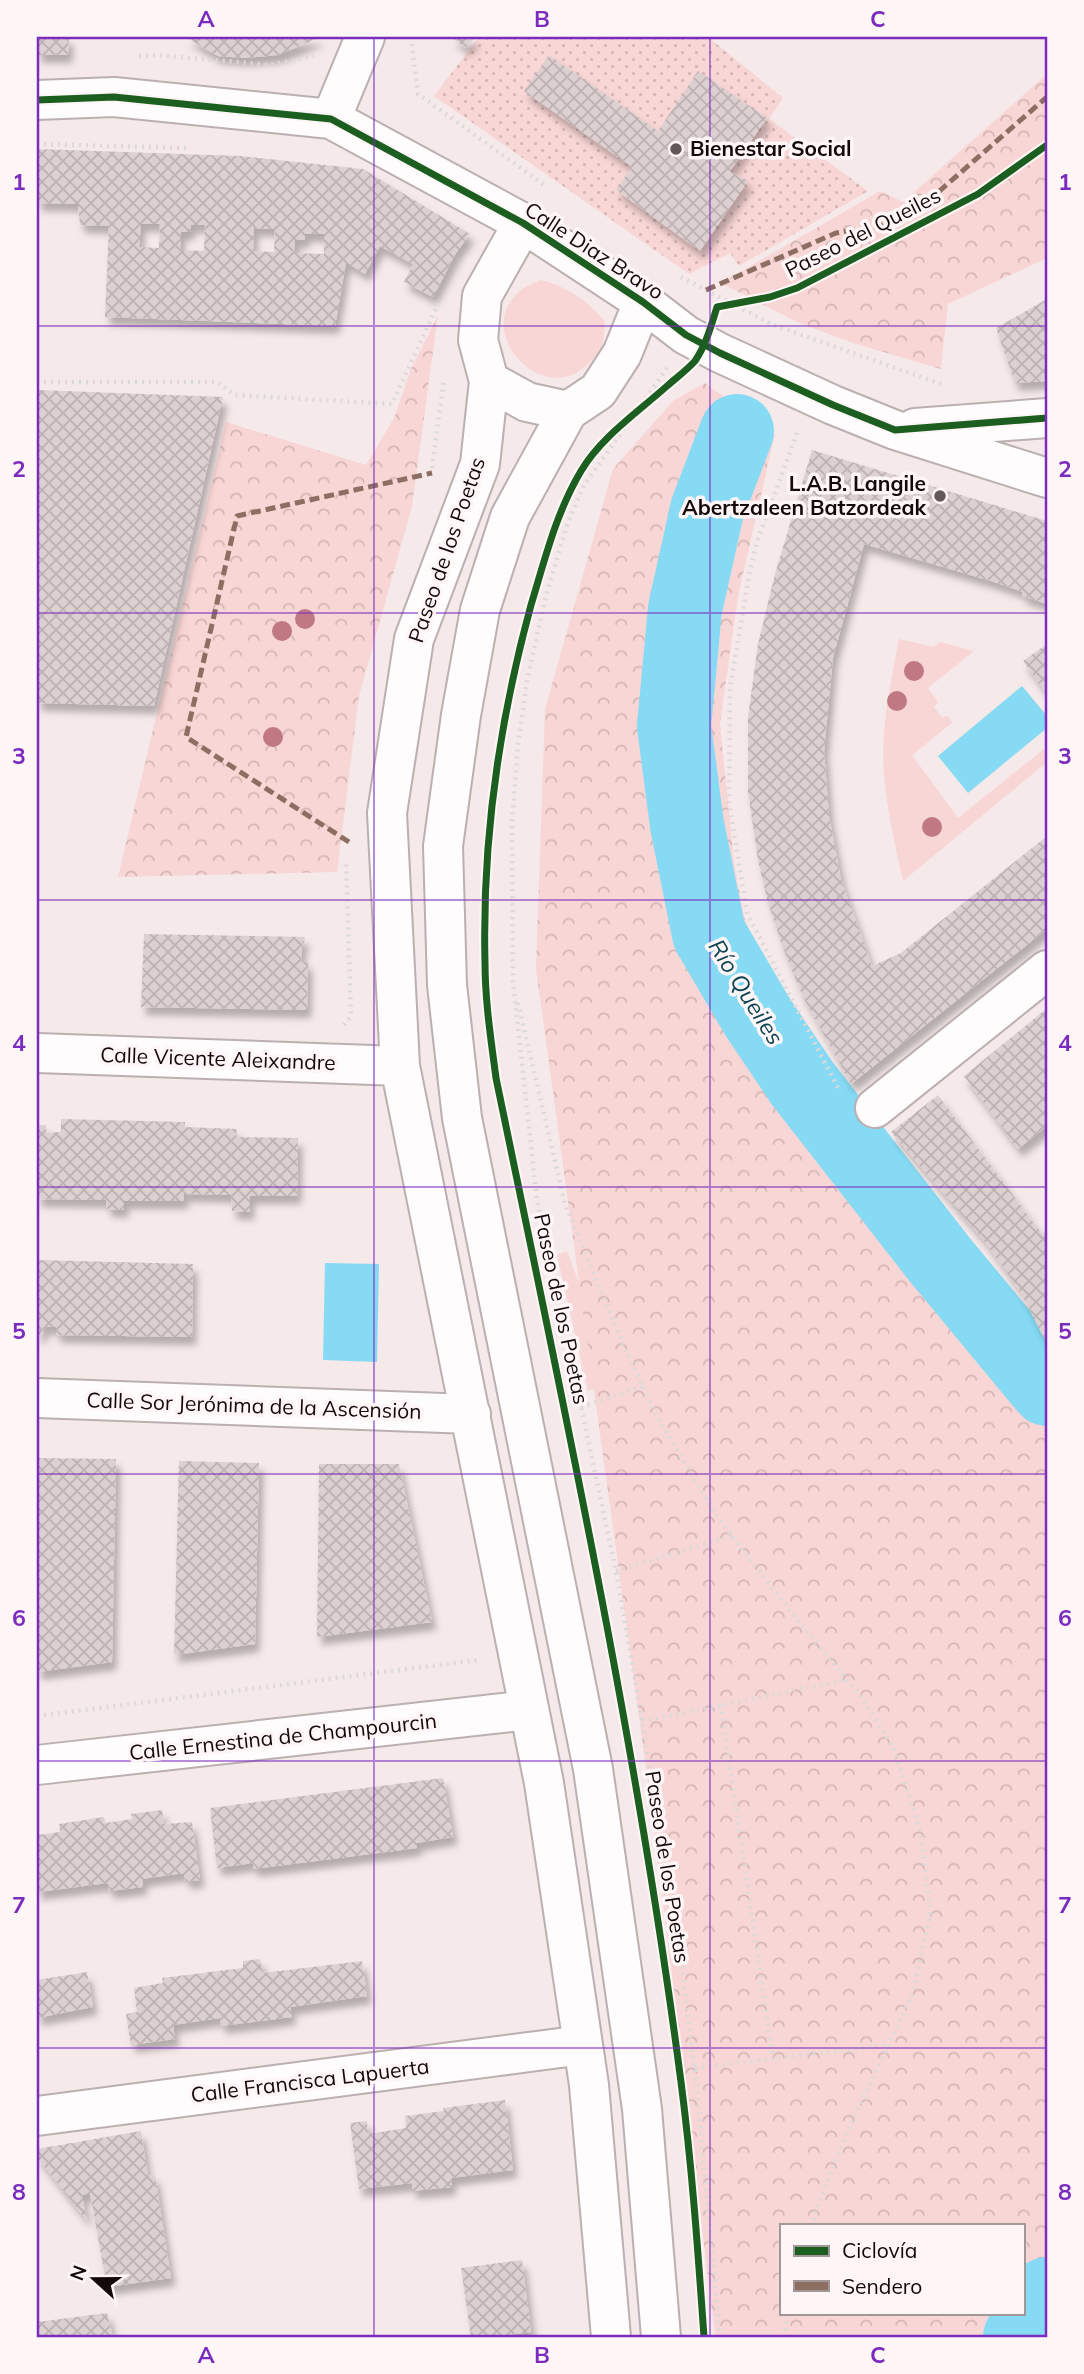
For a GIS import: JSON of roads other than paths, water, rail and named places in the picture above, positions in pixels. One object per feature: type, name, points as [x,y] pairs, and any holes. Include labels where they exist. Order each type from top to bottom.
[{"type":"street","points":[[331,118],[365,37]]},
{"type":"street","name":"Calle Diaz Bravo","points":[[37,100],[114,97],[331,118],[523,223],[643,302],[686,335],[833,405],[895,430],[1047,418]]},
{"type":"street","name":"Paseo de los Poetas","points":[[523,223],[482,296],[478,340],[489,381],[480,464],[414,639],[387,813],[400,1066],[544,1783],[589,2085],[611,2337]]},
{"type":"street","points":[[643,302],[622,354],[597,391],[568,411],[510,517],[480,610],[461,715],[443,846],[447,985],[462,1118],[593,1769],[642,2109],[661,2337]]},
{"type":"street","points":[[489,381],[527,402],[568,411]]},
{"type":"street","points":[[895,430],[1047,478]]},
{"type":"street","points":[[875,1108],[1047,970]]},
{"type":"street","name":"Calle Vicente Aleixandre","points":[[37,1053],[400,1066]]},
{"type":"street","name":"Calle Sor Jerónima de la Ascensión","points":[[37,1398],[471,1414]]},
{"type":"street","name":"Calle Ernestina de Champourcin","points":[[37,1765],[529,1710]]},
{"type":"street","name":"Calle Francisca Lapuerta","points":[[37,2116],[583,2045]]},
{"type":"water","points":[[1022,686],[1047,716],[1047,728],[968,793],[938,756]]},
{"type":"water","points":[[325,1263],[379,1264],[377,1362],[323,1360]]},
{"type":"waterway","name":"Río Queiles","points":[[737,431],[707,510],[685,609],[674,726],[687,825],[709,934],[757,1016],[802,1083],[940,1260],[1047,1389]]},
{"type":"waterway","name":"Río Queiles","points":[[1020,2337],[1047,2294]]},
{"type":"place","name":"Bienestar Social","points":[[676,149]]},
{"type":"place","name":"L.A.B. Langile Abertzaleen Batzordeak","points":[[940,496]]}]
